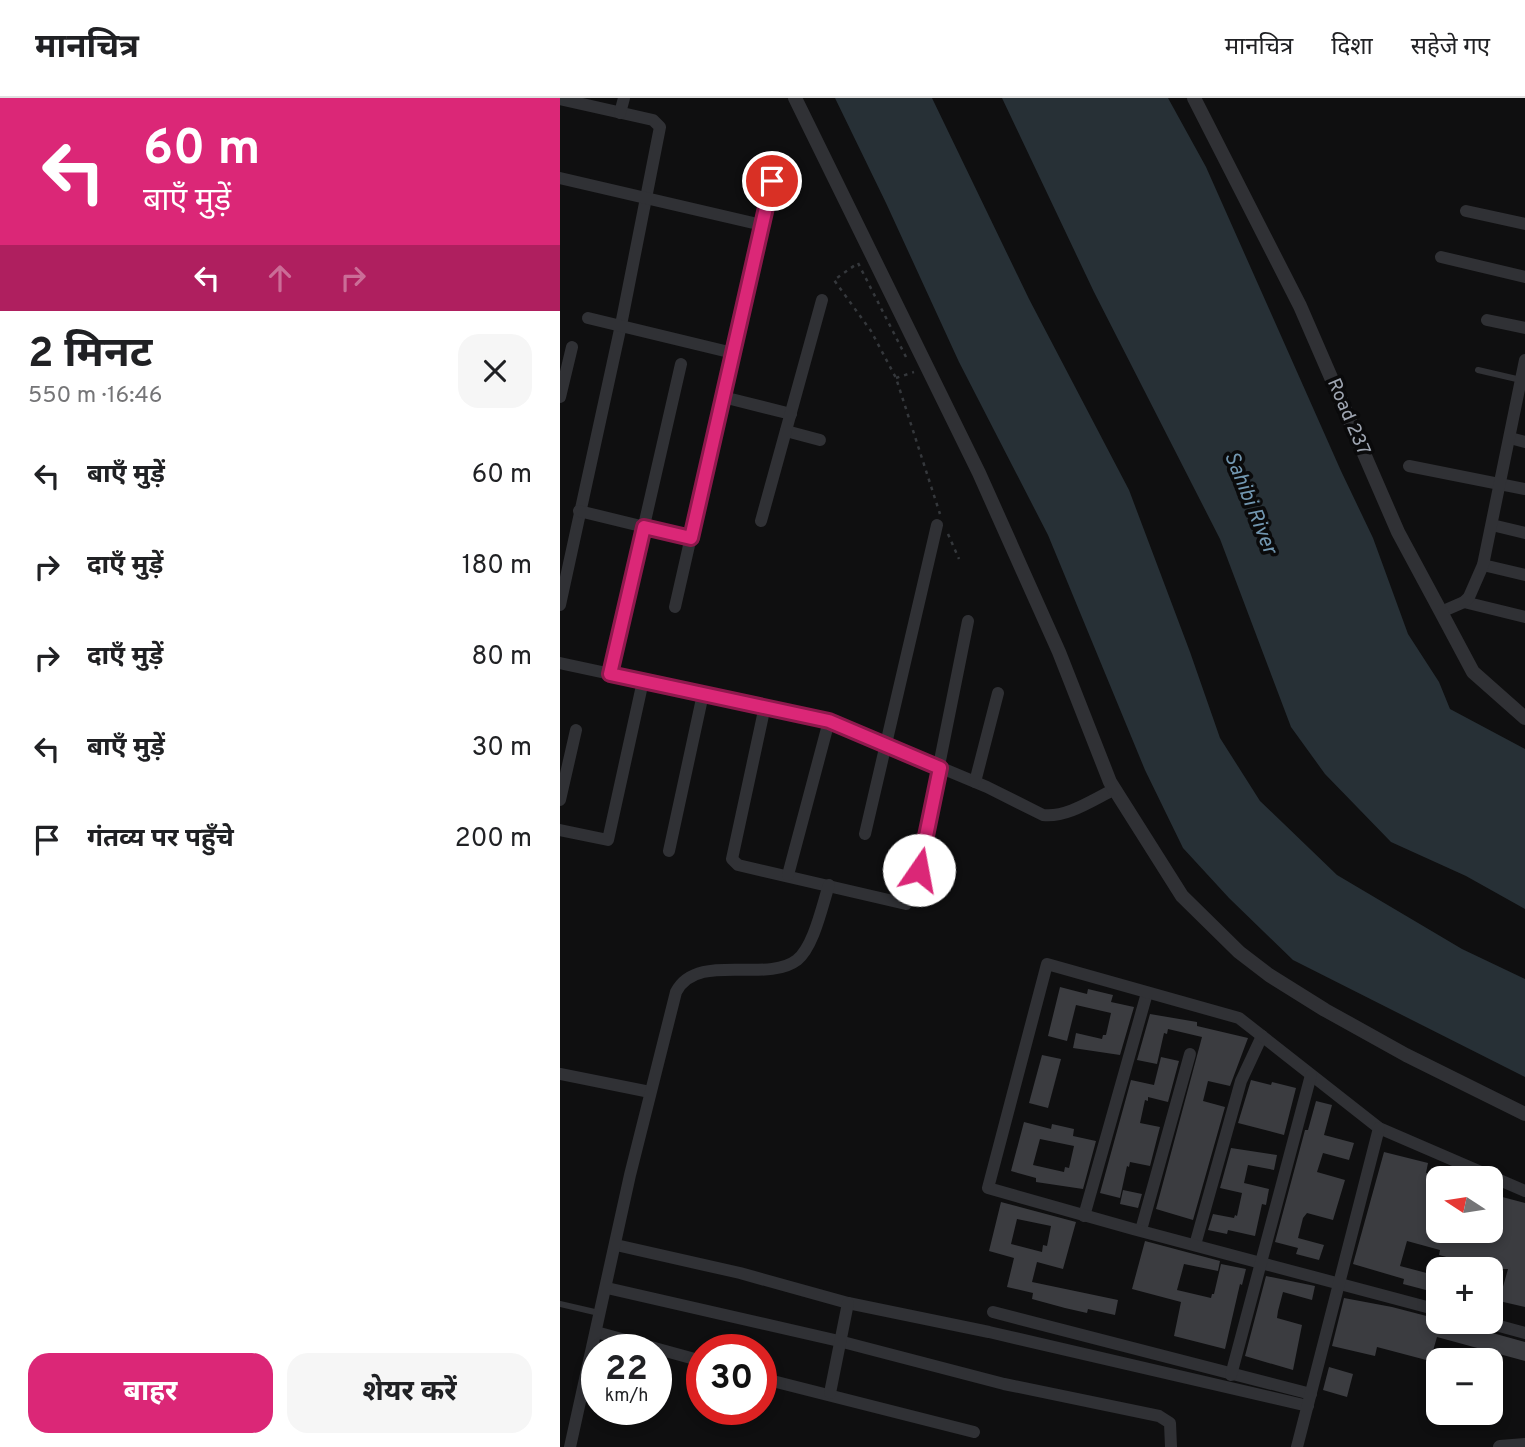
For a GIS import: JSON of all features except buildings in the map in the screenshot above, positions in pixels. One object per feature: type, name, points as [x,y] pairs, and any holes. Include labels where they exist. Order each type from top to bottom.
[{"type":"street","points":[[620,113],[624,98]]},
{"type":"street","points":[[795,98],[979,473],[1059,652],[1115,789],[1182,896],[1239,951],[1269,975],[1406,1055],[1525,1114]]},
{"type":"street","name":"Road 237","points":[[1194,98],[1300,306],[1398,532],[1473,672],[1525,718]]},
{"type":"street","points":[[560,99],[653,120],[660,127],[621,325],[560,605]]},
{"type":"street","points":[[675,607],[777,159]]},
{"type":"street","points":[[560,178],[762,225]]},
{"type":"street","points":[[1466,211],[1525,224]]},
{"type":"street","points":[[1441,257],[1525,276]]},
{"type":"street","points":[[761,521],[822,300]]},
{"type":"street","points":[[588,318],[733,353]]},
{"type":"street","points":[[1487,320],[1525,328]]},
{"type":"street","points":[[560,397],[572,347]]},
{"type":"street","points":[[1441,612],[1469,597],[1483,565],[1525,360]]},
{"type":"street","points":[[610,674],[681,364]]},
{"type":"street","points":[[723,397],[791,414]]},
{"type":"street","points":[[786,431],[820,440]]},
{"type":"street","points":[[1510,438],[1525,442]]},
{"type":"street","points":[[1409,466],[1525,489]]},
{"type":"street","points":[[579,511],[691,538]]},
{"type":"street","points":[[865,834],[941,521]]},
{"type":"street","points":[[1492,525],[1525,533]]},
{"type":"street","points":[[1483,565],[1525,575]]},
{"type":"street","points":[[1464,602],[1525,617]]},
{"type":"street","points":[[765,706],[732,859],[738,865],[906,904],[910,901],[940,768],[968,621]]},
{"type":"street","points":[[560,663],[829,721],[975,782],[1043,815],[1052,816],[1115,789]]},
{"type":"street","points":[[560,830],[608,840],[643,681]]},
{"type":"street","points":[[975,782],[998,693]]},
{"type":"street","points":[[669,851],[703,694]]},
{"type":"street","points":[[788,875],[829,721]]},
{"type":"street","points":[[560,800],[576,730]]},
{"type":"street","points":[[570,1447],[650,1092],[665,1030],[680,984],[688,976],[698,972],[761,968],[796,961],[809,943],[829,886]]},
{"type":"street","points":[[1426,1307],[988,1188],[1047,964],[1239,1018],[1378,1128],[1525,1191]]},
{"type":"street","points":[[1084,1216],[1147,993]]},
{"type":"street","points":[[1195,1245],[1241,1081],[1262,1036]]},
{"type":"street","points":[[1142,1230],[1190,1054]]},
{"type":"street","points":[[560,1074],[650,1092]]},
{"type":"street","points":[[1231,1375],[1311,1075]]},
{"type":"street","points":[[1297,1447],[1378,1128]]},
{"type":"street","points":[[616,1245],[740,1273],[848,1303],[1309,1400]]},
{"type":"street","points":[[607,1288],[839,1341],[1004,1384],[1159,1416],[1170,1423],[1171,1447]]},
{"type":"street","points":[[831,1394],[848,1303]]},
{"type":"street","points":[[993,1312],[1231,1375],[1309,1400]]},
{"type":"street","points":[[1503,1327],[1525,1333]]},
{"type":"street","points":[[596,1332],[686,1357]]},
{"type":"street","points":[[777,1382],[974,1432]]},
{"type":"street","points":[[1500,1447],[1525,1445]]},
{"type":"lane","points":[[1478,370],[1522,382]]},
{"type":"lane","points":[[560,1304],[601,1314]]},
{"type":"path","points":[[907,359],[858,262],[834,280],[871,331],[896,378],[941,521],[959,559]]},
{"type":"path","points":[[896,378],[913,372],[919,382]]},
{"type":"water","points":[[835,98],[932,98],[1029,299],[1129,490],[1220,738],[1260,801],[1337,875],[1462,949],[1525,979],[1525,1077],[1293,960],[1229,898],[1183,848],[1145,770],[1048,535],[959,362]]},
{"type":"water","name":"Sahibi River","points":[[1002,98],[1168,98],[1206,167],[1373,538],[1408,634],[1439,682],[1450,709],[1525,749],[1525,909],[1466,876],[1391,842],[1325,774],[1291,727],[1220,539],[1094,292]]},
{"type":"route","points":[[772,181],[691,538],[644,527],[610,674],[829,721],[940,768],[919,870]]}]
